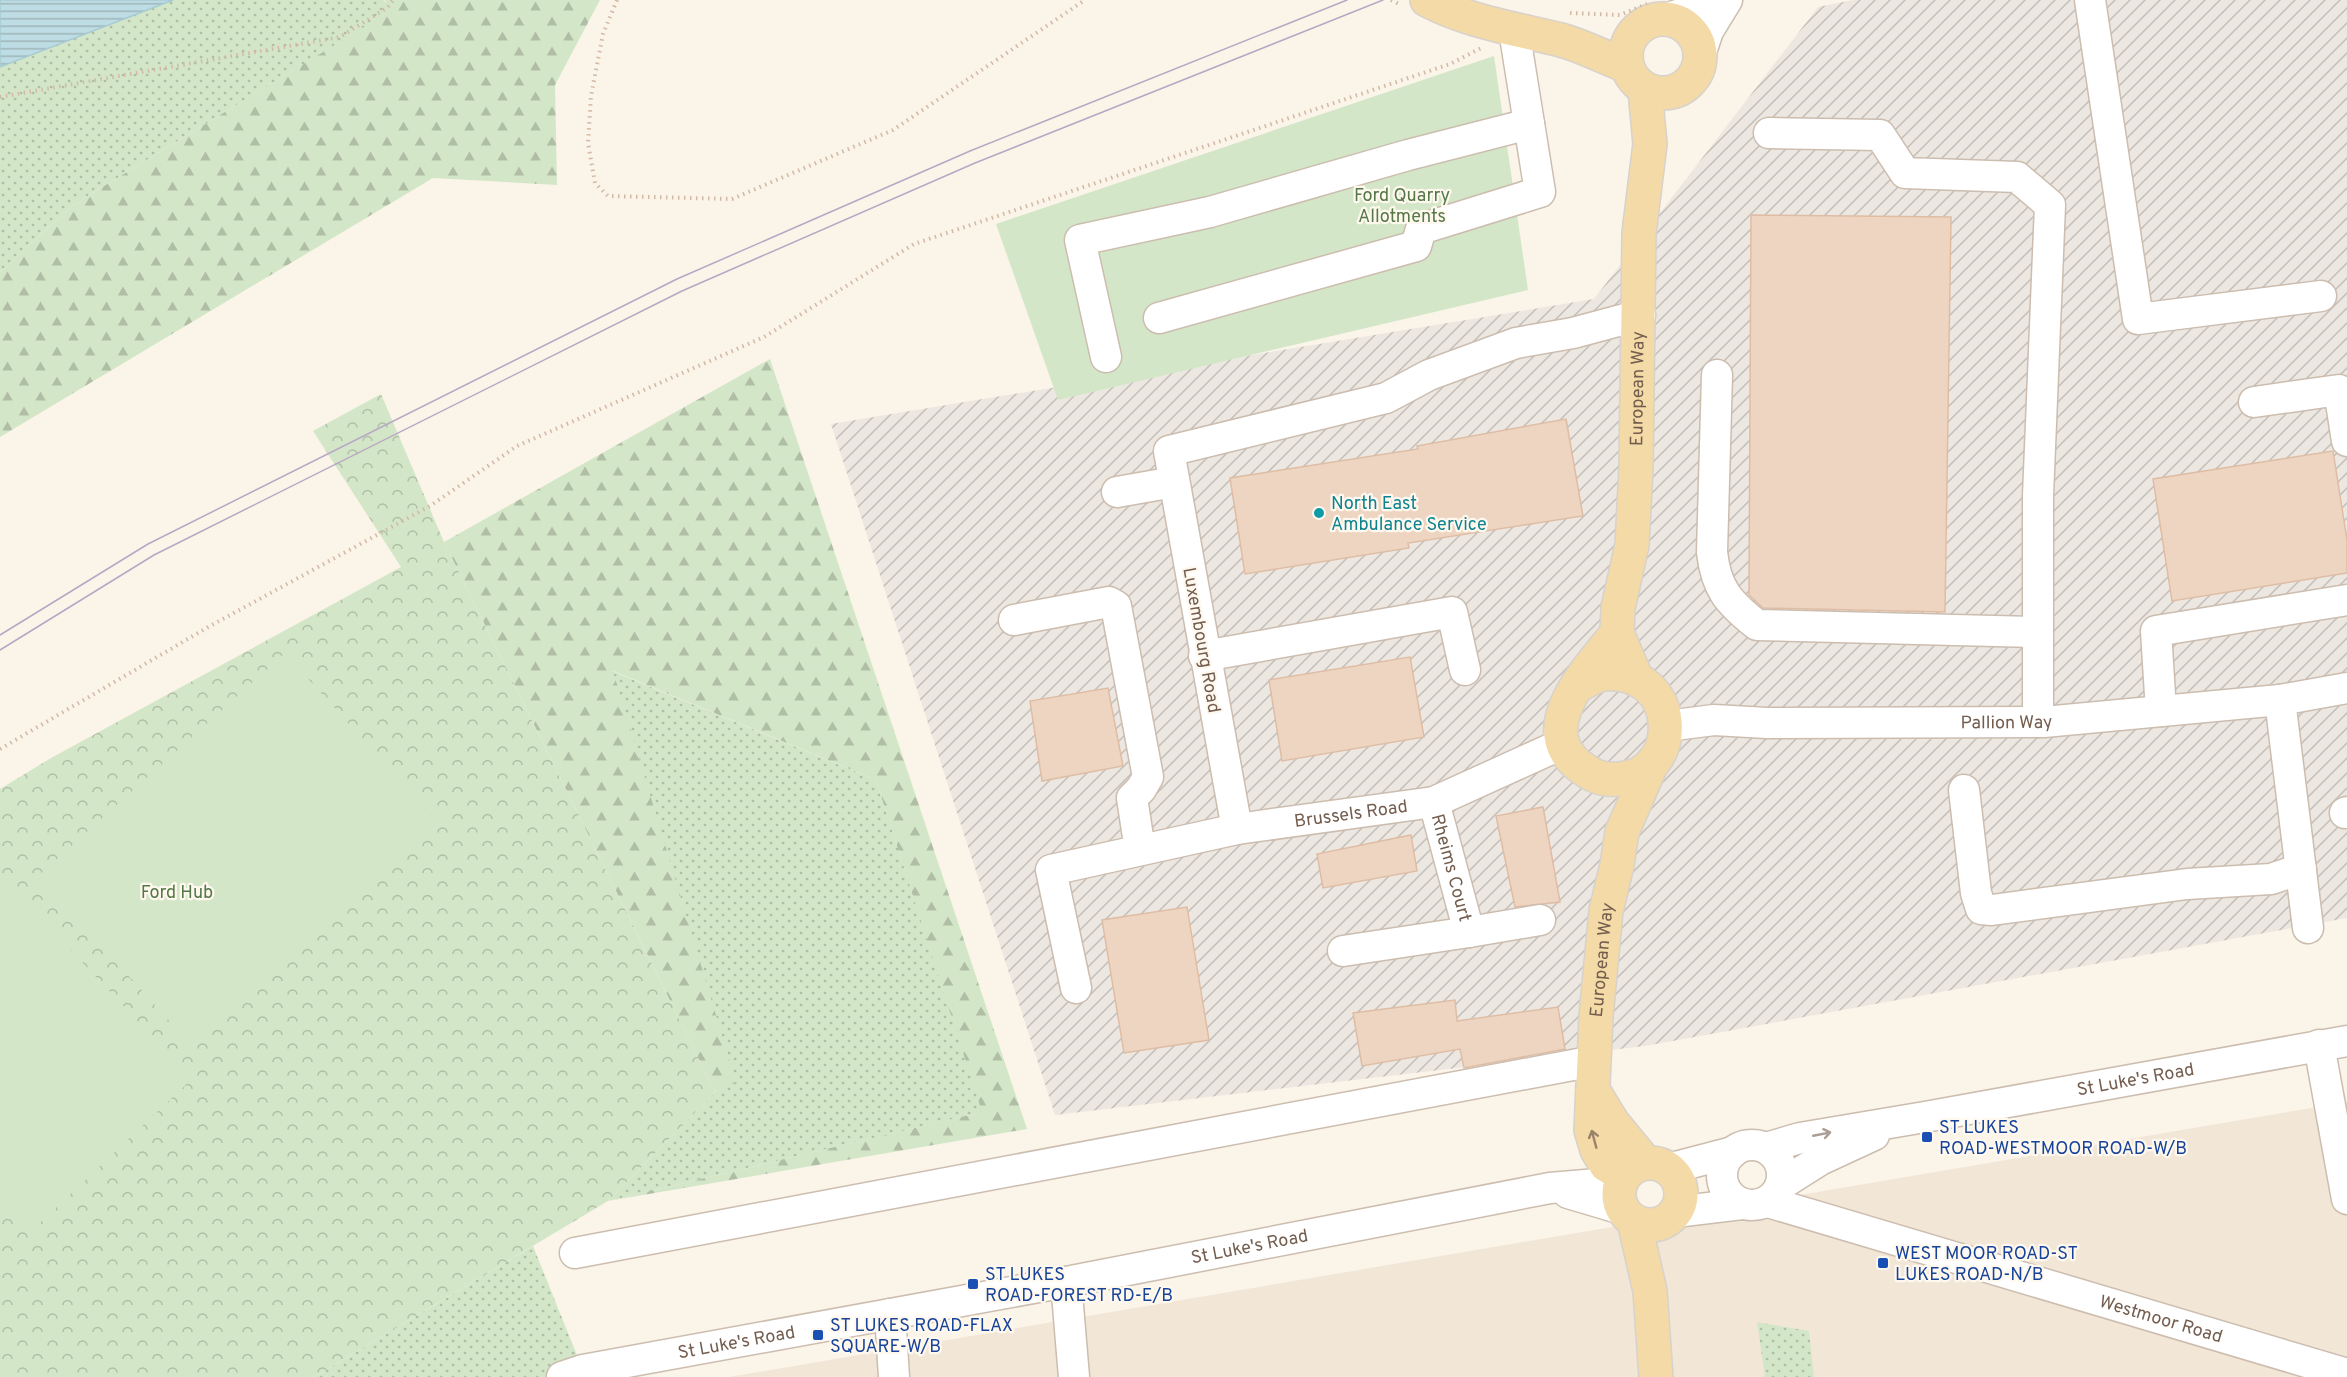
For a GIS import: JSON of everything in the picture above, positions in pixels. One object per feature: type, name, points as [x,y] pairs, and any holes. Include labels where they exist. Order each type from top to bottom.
[{"type":"main road","points":[[1427,0],[1438,6],[1514,30],[1564,27],[1643,72],[1689,84],[1696,73],[1700,55],[1694,36],[1687,28],[1661,10],[1646,23],[1643,72]]},
{"type":"main road","name":"European Way","points":[[1617,633],[1618,608],[1632,546],[1640,315],[1639,233],[1650,144],[1643,72]]},
{"type":"main road","points":[[1617,633],[1637,680]]},
{"type":"main road","points":[[1617,633],[1569,696],[1560,717],[1562,744],[1570,758],[1591,775],[1622,832]]},
{"type":"main road","points":[[1579,685],[1602,674],[1629,675],[1650,687],[1663,708],[1667,726],[1664,745],[1652,763],[1634,776],[1621,780],[1591,775]]},
{"type":"main road","name":"European Way","points":[[1636,1187],[1606,1165],[1597,1150],[1591,1130],[1606,911],[1622,832],[1652,763]]},
{"type":"main road","points":[[1636,1187],[1680,1187],[1681,1198],[1673,1215],[1650,1291]]},
{"type":"main road","points":[[1636,1187],[1656,1225],[1673,1215]]},
{"type":"main road","points":[[1636,1187],[1650,1291],[1656,1377]]},
{"type":"street","points":[[1661,10],[1720,0]]},
{"type":"street","points":[[1700,55],[1708,31],[1727,0]]},
{"type":"street","points":[[2090,0],[2138,319],[2321,296]]},
{"type":"street","points":[[1160,318],[1416,246],[1420,229],[1539,192],[1514,30]]},
{"type":"street","points":[[1106,357],[1080,240],[1210,212],[1408,155],[1529,124]]},
{"type":"street","points":[[1768,133],[1880,135],[1905,173],[2017,177],[2050,205],[2038,496],[2038,722]]},
{"type":"street","name":"Luxembourg Road","points":[[1237,829],[1204,656],[1169,450],[1386,398],[1429,375],[1516,344],[1573,333],[1640,315]]},
{"type":"street","points":[[1717,375],[1712,552],[1715,573],[1730,604],[1757,625],[2037,632]]},
{"type":"street","points":[[2254,402],[2339,390],[2347,441]]},
{"type":"street","points":[[1117,492],[1174,482]]},
{"type":"street","points":[[2162,711],[2156,631],[2347,600]]},
{"type":"street","points":[[1014,620],[1109,602],[1116,606],[1148,777],[1132,798],[1153,848]]},
{"type":"street","points":[[1204,656],[1452,612],[1465,670]]},
{"type":"street","name":"Pallion Way","points":[[1667,726],[1714,720],[1767,723],[2038,722],[2280,700],[2347,688]]},
{"type":"street","points":[[2280,700],[2308,928]]},
{"type":"street","name":"Brussels Road","points":[[1076,988],[1051,870],[1237,829],[1434,802],[1562,744]]},
{"type":"street","points":[[1964,790],[1976,893],[1981,909],[1992,910],[2187,884],[2271,879],[2301,869]]},
{"type":"street","name":"Rheims Court","points":[[1434,802],[1469,932]]},
{"type":"street","name":"Rheims Court","points":[[1343,951],[1539,920]]},
{"type":"street","points":[[2333,1043],[2347,1199]]},
{"type":"street","name":"St Luke's Road","points":[[1766,1148],[1834,1131],[1925,1118],[2333,1043]]},
{"type":"street","points":[[575,1253],[1594,1075]]},
{"type":"street","name":"St Luke's Road","points":[[1673,1215],[1764,1197],[1820,1160],[1867,1138],[1925,1118]]},
{"type":"street","points":[[1636,1187],[1733,1152],[1743,1146],[1755,1145],[1766,1148],[1781,1164],[1764,1197],[1728,1193],[1722,1178],[1725,1161],[1733,1152]]},
{"type":"street","name":"St Luke's Road","points":[[561,1377],[584,1370],[1066,1282],[1550,1188],[1636,1187]]},
{"type":"street","name":"Westmoor Road","points":[[1764,1197],[2347,1374]]},
{"type":"street","points":[[1066,1282],[1074,1377]]},
{"type":"street","points":[[890,1314],[894,1377]]},
{"type":"path","points":[[0,97],[340,37],[388,7],[393,0]]},
{"type":"path","points":[[617,0],[603,34],[591,96],[588,143],[595,183],[608,195],[732,199],[892,130],[1085,0]]},
{"type":"path","points":[[1564,27],[1620,15],[1661,10]]},
{"type":"path","points":[[0,749],[210,626],[430,506],[517,446],[764,337],[914,244],[1450,64],[1514,30]]},
{"type":"shaded area","points":[[1853,0],[2347,0],[2347,918],[1645,1046],[1055,1115],[831,424],[1594,299],[1818,7]]},
{"type":"shaded area","points":[[2347,1102],[2347,1377],[729,1377]]},
{"type":"green space","points":[[173,0],[384,0],[391,11],[73,205],[0,272],[0,67]]},
{"type":"green space","points":[[385,0],[600,0],[555,85],[557,185],[433,178],[0,437],[0,272],[73,205],[390,11]]},
{"type":"green space","name":"Ford Quarry Allotments","points":[[1494,56],[1528,290],[1058,400],[996,224]]},
{"type":"green space","points":[[770,359],[1027,1129],[608,1201],[982,1112],[876,780],[613,671],[736,1082],[715,1092],[444,542]]},
{"type":"green space","name":"Ford Hub","points":[[381,394],[444,542],[715,1092],[608,1201],[314,1377],[0,1377],[0,789],[51,758],[401,567],[313,431]]},
{"type":"green space","name":"Ford Hub","points":[[285,653],[439,824],[193,1047],[38,876]]},
{"type":"green space","points":[[612,671],[876,780],[983,1112],[608,1201],[715,1092],[735,1081]]},
{"type":"green space","points":[[0,875],[192,1079],[29,1233],[0,1203]]},
{"type":"green space","points":[[533,1246],[583,1370],[562,1377],[314,1377]]},
{"type":"green space","points":[[1757,1322],[1809,1331],[1814,1377],[1765,1377]]},
{"type":"water","points":[[0,0],[173,0],[0,67]]},
{"type":"building","points":[[1751,215],[1951,217],[1945,612],[1763,608],[1749,595]]},
{"type":"building","points":[[1566,419],[1583,516],[1408,543],[1409,548],[1245,574],[1230,478],[1418,449],[1417,446]]},
{"type":"building","points":[[2333,451],[2347,540],[2347,573],[2172,601],[2153,479]]},
{"type":"building","points":[[1410,657],[1424,737],[1282,761],[1269,680]]},
{"type":"building","points":[[1108,688],[1123,766],[1042,781],[1030,701]]},
{"type":"building","points":[[1543,807],[1560,902],[1515,907],[1496,816]]},
{"type":"building","points":[[1411,835],[1417,871],[1323,888],[1317,854]]},
{"type":"building","points":[[1187,907],[1209,1040],[1124,1053],[1102,920]]},
{"type":"building","points":[[1455,1000],[1457,1021],[1558,1007],[1565,1049],[1464,1068],[1460,1049],[1362,1066],[1353,1013]]},
{"type":"tram line","points":[[0,635],[148,544],[677,279],[970,151],[1347,0]]},
{"type":"tram line","points":[[0,650],[154,555],[682,291],[975,163],[1383,0]]},
{"type":"place","name":"North East Ambulance Service","points":[[1319,513]]},
{"type":"place","name":"ST LUKES ROAD-WESTMOOR ROAD-W/B","points":[[1927,1137]]},
{"type":"place","name":"WEST MOOR ROAD-ST LUKES ROAD-N/B","points":[[1883,1263]]},
{"type":"place","name":"ST LUKES ROAD-FOREST RD-E/B","points":[[973,1284]]},
{"type":"place","name":"ST LUKES ROAD-FLAX SQUARE-W/B","points":[[818,1335]]}]
